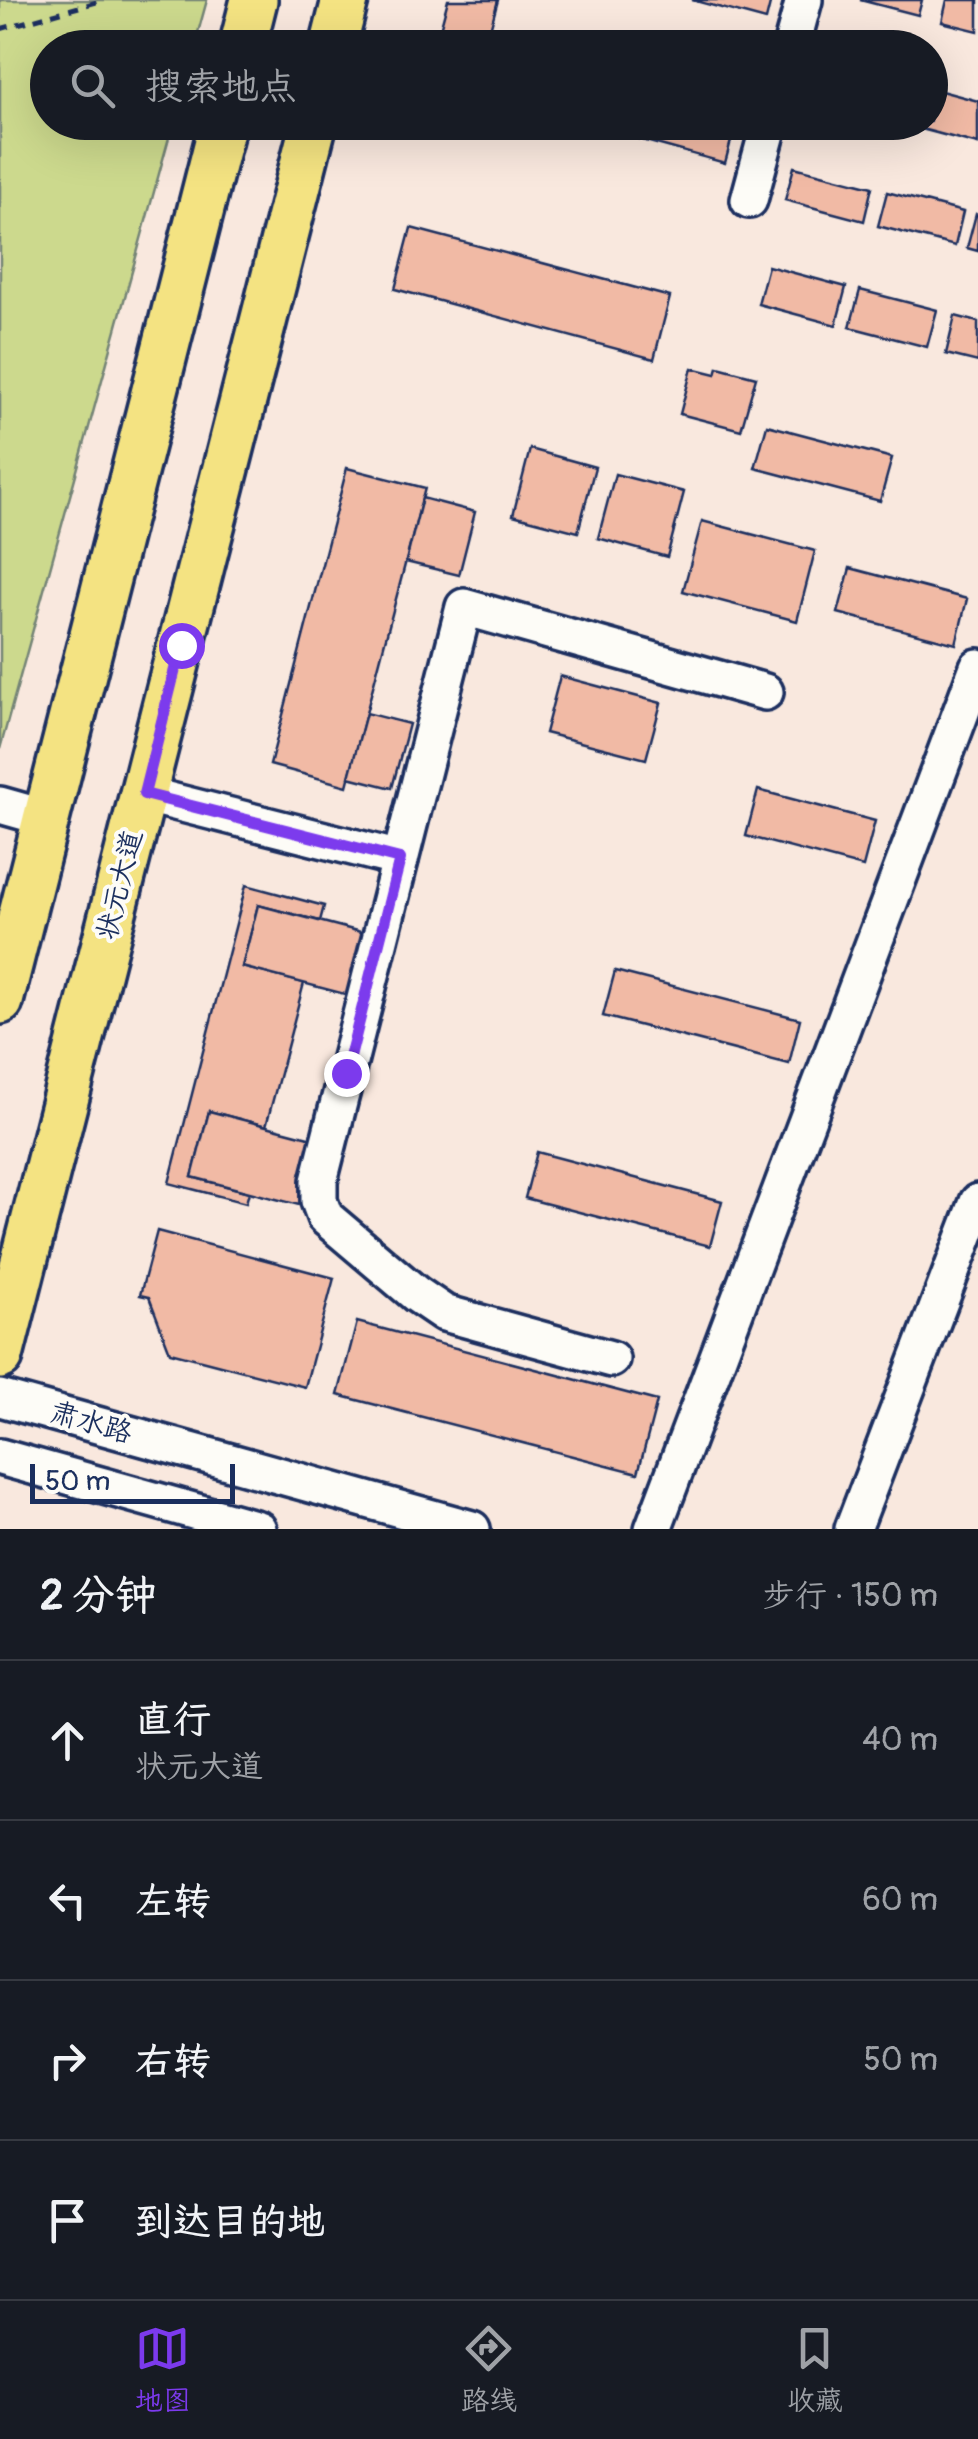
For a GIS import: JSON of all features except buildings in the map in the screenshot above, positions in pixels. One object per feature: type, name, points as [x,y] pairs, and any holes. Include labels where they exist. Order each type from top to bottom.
[{"type":"main road","points":[[246,30],[254,0]]},
{"type":"main road","points":[[338,30],[345,0]]},
{"type":"main road","points":[[0,1000],[218,140]]},
{"type":"main road","name":"状元大道","points":[[0,1356],[309,140]]},
{"type":"street","points":[[795,30],[804,0]]},
{"type":"street","points":[[749,200],[765,140]]},
{"type":"street","points":[[611,1359],[444,1313],[325,1217],[319,1201],[319,1180],[464,607],[765,692]]},
{"type":"street","points":[[652,1529],[978,667]]},
{"type":"street","points":[[144,794],[400,859]]},
{"type":"street","points":[[0,805],[46,818]]},
{"type":"street","points":[[853,1529],[978,1202]]},
{"type":"street","name":"肃水路","points":[[0,1398],[472,1529]]},
{"type":"street","name":"肃水路","points":[[0,1458],[258,1529]]},
{"type":"path","points":[[0,29],[104,0]]},
{"type":"green space","points":[[0,0],[207,0],[199,30],[30,30],[30,140],[168,140],[0,749]]},
{"type":"route","points":[[181,645],[144,794],[400,859],[346,1073]]}]
